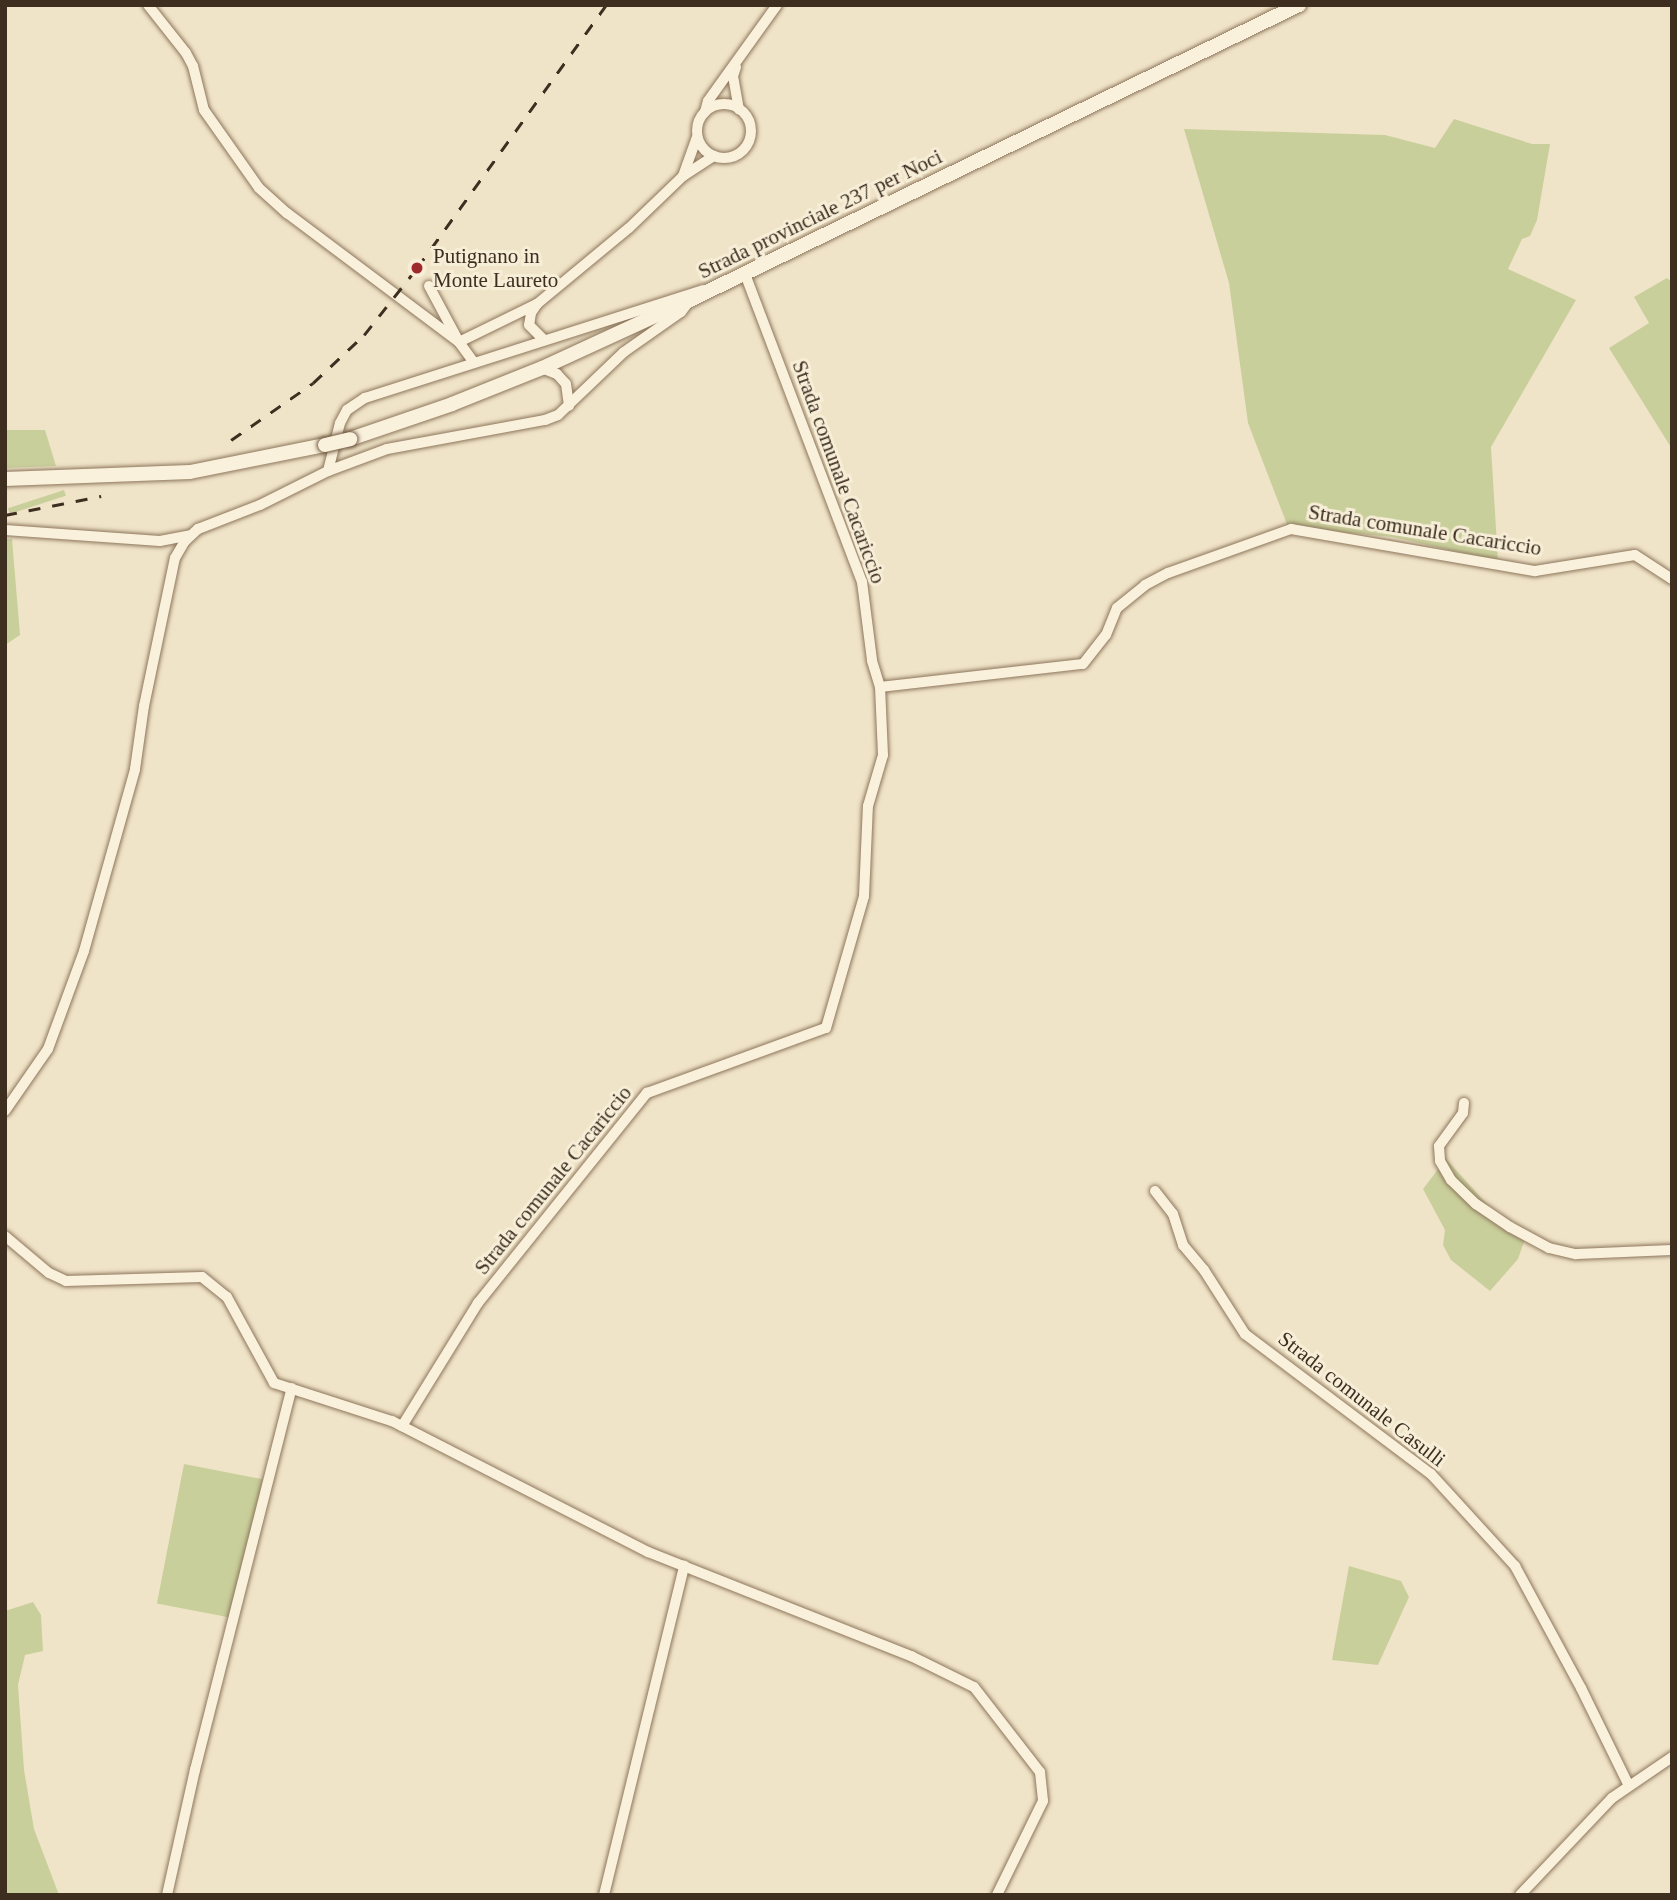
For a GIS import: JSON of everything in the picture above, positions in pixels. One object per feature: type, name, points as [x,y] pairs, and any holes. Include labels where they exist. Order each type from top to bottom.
[{"type":"main road","name":"Strada provinciale 237 per Noci","points":[[5,480],[190,472],[350,439],[452,404],[542,368],[690,300],[1299,5]]},
{"type":"street","points":[[148,5],[186,53],[193,66],[204,110],[259,188],[287,213],[459,342]]},
{"type":"street","points":[[683,176],[708,101],[738,63],[776,5]]},
{"type":"street","points":[[698,137],[701,145],[714,156],[732,158],[746,148],[750,140],[750,122],[739,108],[733,76],[738,63]]},
{"type":"street","points":[[705,112],[721,104],[739,108]]},
{"type":"street","points":[[459,342],[537,304],[629,228],[683,176],[714,156]]},
{"type":"street","name":"Strada comunale Cacariccio","points":[[402,1426],[478,1303],[647,1093],[826,1028],[864,896],[868,806],[883,755],[880,687],[872,660],[862,582],[744,274]]},
{"type":"street","points":[[429,286],[459,342],[473,361]]},
{"type":"street","points":[[328,471],[340,423],[347,410],[365,398],[685,293],[715,288]]},
{"type":"street","points":[[5,1111],[48,1049],[84,951],[135,769],[144,706],[175,558],[191,535],[198,529],[260,505],[328,471],[387,449],[545,420],[569,406],[624,352],[681,312],[690,300]]},
{"type":"street","points":[[537,304],[531,313],[529,325],[544,340]]},
{"type":"street","points":[[542,368],[557,374],[566,384],[569,406]]},
{"type":"street","name":"Strada comunale Cacariccio","points":[[880,687],[1083,664],[1106,635],[1117,608],[1145,585],[1168,573],[1291,529],[1535,571],[1635,555],[1672,579]]},
{"type":"street","points":[[5,530],[160,541],[191,535]]},
{"type":"street","points":[[1464,1103],[1463,1113],[1439,1146],[1440,1161],[1451,1180],[1476,1204],[1510,1227],[1549,1248],[1576,1254],[1672,1250]]},
{"type":"street","name":"Strada comunale Casulli","points":[[1155,1191],[1173,1214],[1183,1245],[1205,1270],[1245,1334],[1431,1474],[1515,1566],[1581,1688],[1629,1786]]},
{"type":"street","points":[[5,1236],[49,1273],[66,1281],[202,1277],[227,1297],[274,1383],[402,1426],[648,1552],[911,1656],[974,1687],[1040,1772],[1043,1801],[997,1895]]},
{"type":"street","points":[[167,1895],[195,1770],[292,1388]]},
{"type":"street","points":[[604,1895],[684,1566]]},
{"type":"street","points":[[1520,1895],[1612,1798],[1672,1757]]},
{"type":"green space","points":[[1454,119],[1532,144],[1550,144],[1537,220],[1530,236],[1522,239],[1508,269],[1576,300],[1491,447],[1498,561],[1392,537],[1288,527],[1248,423],[1229,283],[1184,129],[1385,135],[1435,148]]},
{"type":"green space","points":[[1667,278],[1672,282],[1672,449],[1609,348],[1649,323],[1634,297]]},
{"type":"green space","points":[[5,430],[45,430],[56,466],[5,468]]},
{"type":"green space","points":[[64,490],[66,496],[10,514],[8,508]]},
{"type":"green space","points":[[5,539],[12,539],[20,635],[5,645]]},
{"type":"green space","points":[[1446,1159],[1495,1213],[1527,1233],[1518,1259],[1490,1291],[1451,1260],[1443,1245],[1445,1230],[1423,1189]]},
{"type":"green space","points":[[184,1464],[264,1479],[236,1619],[157,1603]]},
{"type":"green space","points":[[1349,1566],[1401,1581],[1409,1597],[1378,1665],[1332,1660]]},
{"type":"green space","points":[[33,1602],[41,1615],[43,1651],[25,1655],[18,1685],[24,1770],[34,1829],[59,1895],[5,1895],[5,1611]]},
{"type":"railway","points":[[231,440],[313,383],[364,335],[417,268],[606,5]]},
{"type":"railway","points":[[5,515],[101,496]]},
{"type":"place","name":"Putignano in Monte Laureto","points":[[417,268]]}]
